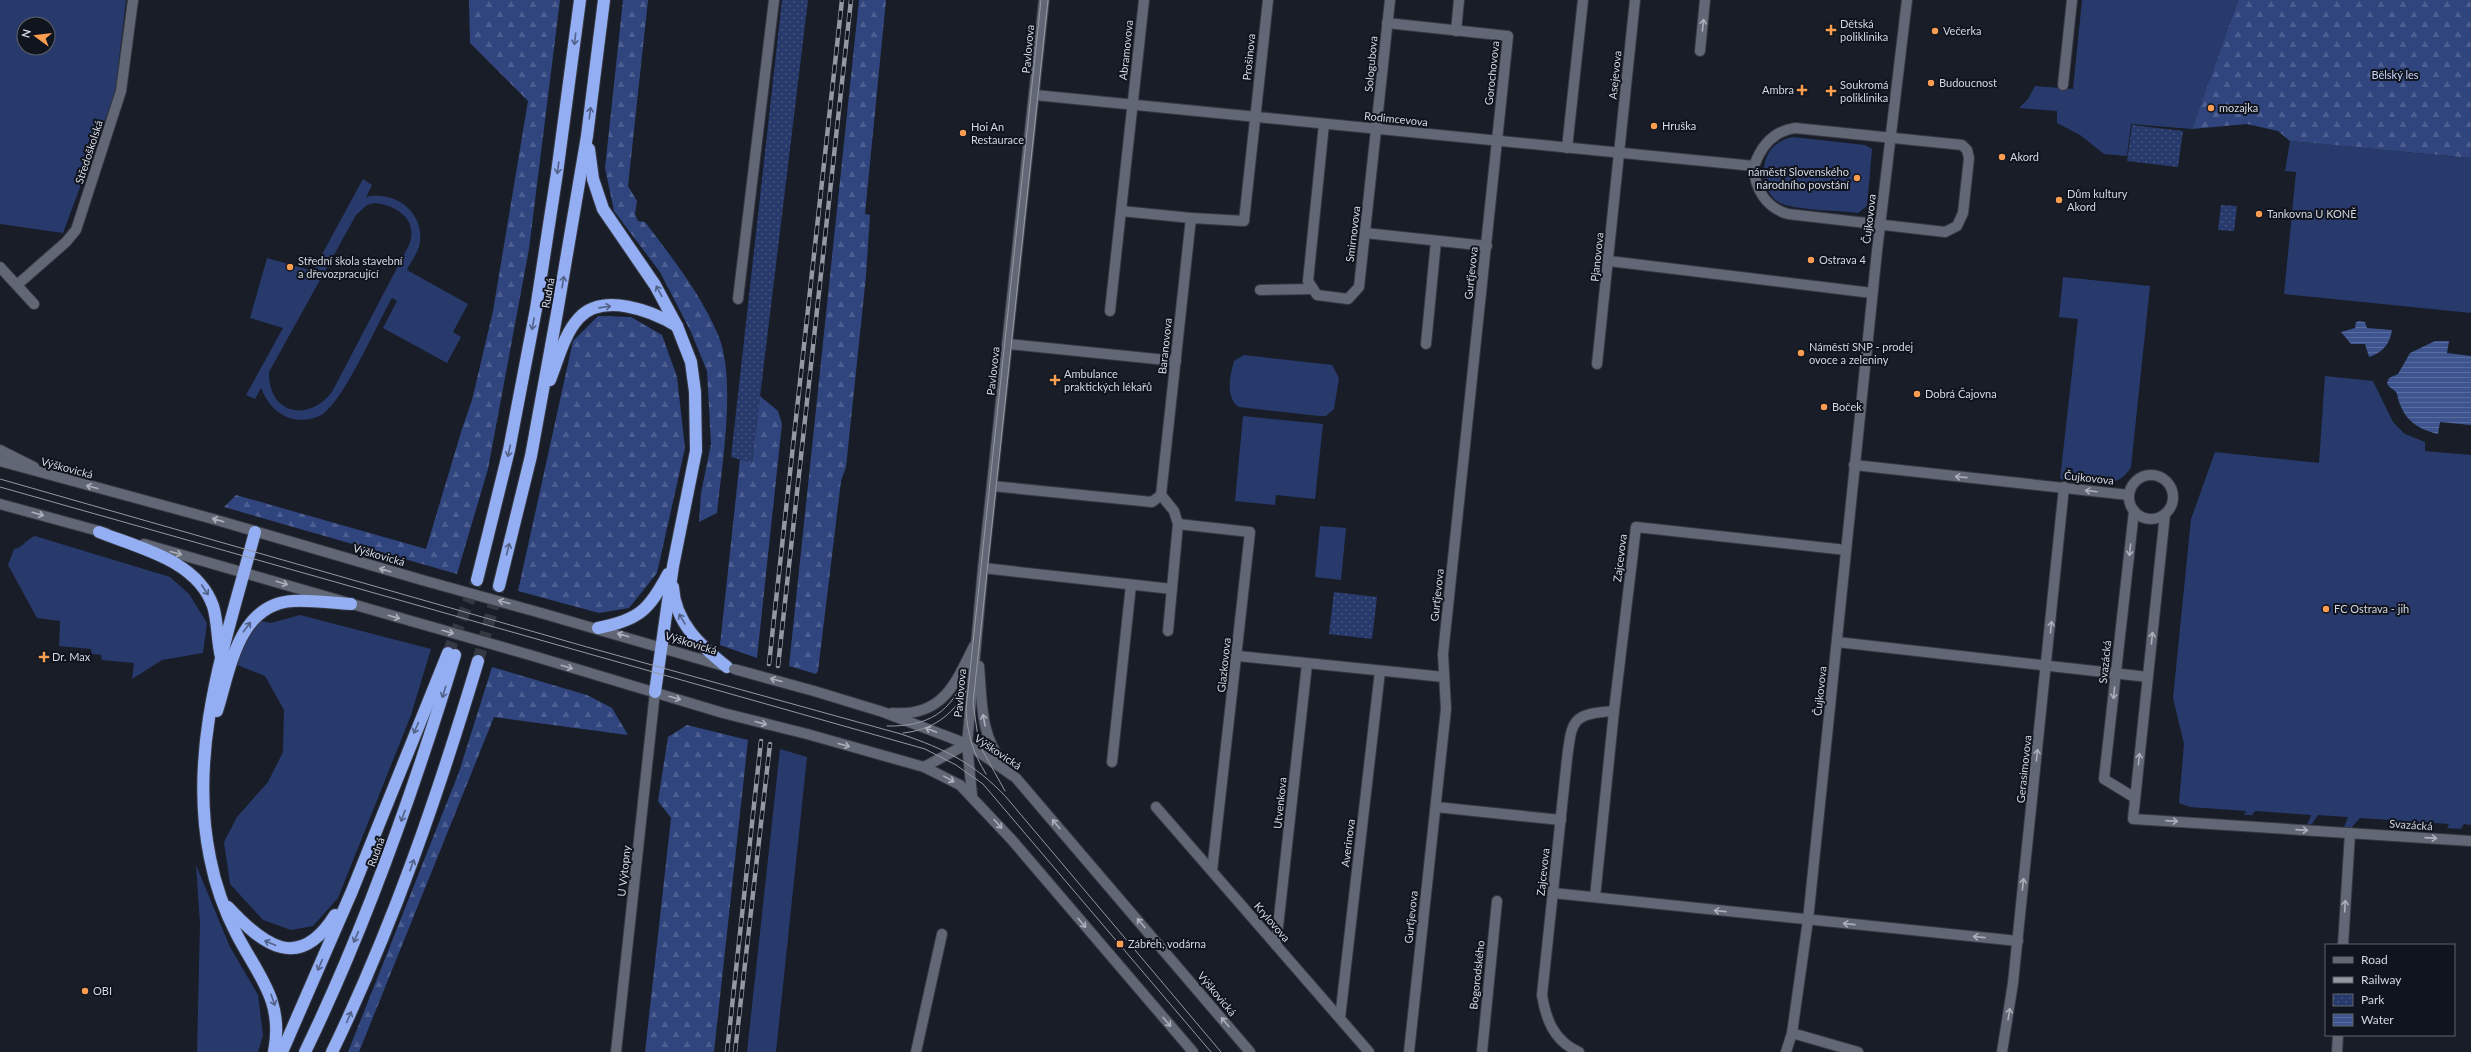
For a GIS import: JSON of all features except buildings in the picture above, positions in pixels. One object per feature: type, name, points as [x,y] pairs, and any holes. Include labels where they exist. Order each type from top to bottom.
[{"type":"highway","name":"Rudná","points":[[477,580],[509,450],[536,309],[558,166],[580,0]]},
{"type":"highway","name":"Rudná","points":[[498,586],[531,456],[587,136],[604,0]]},
{"type":"highway","points":[[587,136],[593,179],[602,209],[655,285],[677,326],[691,362],[695,392],[697,430],[692,477],[673,566],[656,692]]},
{"type":"highway","points":[[540,403],[569,334],[578,319],[588,311],[608,306],[638,308],[657,314],[677,326]]},
{"type":"highway","points":[[100,532],[173,562],[198,579],[208,594],[213,608],[226,662]]},
{"type":"highway","points":[[255,532],[244,572],[226,662],[203,754],[202,784],[205,828],[212,869],[236,934],[273,1000],[277,1022],[274,1052]]},
{"type":"highway","points":[[598,628],[617,624],[643,613],[656,597],[673,566]]},
{"type":"highway","points":[[673,566],[674,597],[679,616],[700,645],[731,668]]},
{"type":"highway","points":[[226,662],[244,630],[254,618],[267,610],[292,601],[351,604]]},
{"type":"highway","name":"Rudná","points":[[305,1052],[374,894],[420,772],[452,654],[352,891]]},
{"type":"highway","points":[[332,1052],[398,901],[444,776],[478,661]]},
{"type":"highway","points":[[224,903],[249,930],[263,940],[279,947],[294,947],[309,943],[322,934],[352,891]]},
{"type":"highway","points":[[282,1052],[352,891]]},
{"type":"street","name":"Středoškolská","points":[[17,285],[66,242],[76,230],[121,91],[133,0]]},
{"type":"street","points":[[738,299],[774,0]]},
{"type":"street","name":"Pavlovova","points":[[972,795],[967,744],[976,640],[1044,0]]},
{"type":"street","name":"Abramovova","points":[[1132,103],[1144,0]]},
{"type":"street","name":"Prošinova","points":[[1255,116],[1268,0]]},
{"type":"street","name":"Sologubova","points":[[1377,130],[1390,0]]},
{"type":"street","points":[[1456,30],[1460,0]]},
{"type":"street","points":[[1567,148],[1583,0]]},
{"type":"street","name":"Asejevova","points":[[1620,153],[1635,0]]},
{"type":"street","points":[[1700,51],[1705,0]]},
{"type":"street","name":"Čujkovova","points":[[1786,1052],[1792,1032],[1808,920],[1872,293],[1907,0]]},
{"type":"street","points":[[2063,85],[2072,0]]},
{"type":"street","name":"Gorochovova","points":[[1387,23],[1508,36],[1498,141]]},
{"type":"street","name":"Rodimcevova","points":[[1035,95],[1132,103],[1377,130],[1754,166]]},
{"type":"street","points":[[1110,312],[1132,103]]},
{"type":"street","points":[[1121,211],[1191,218],[1244,221],[1255,116]]},
{"type":"street","points":[[1313,289],[1308,280],[1324,124]]},
{"type":"street","points":[[1795,128],[1891,136],[1959,143],[1965,147],[1969,158],[1963,214],[1957,226],[1946,232],[1782,213],[1766,200],[1760,191],[1754,166],[1768,141],[1787,129],[1795,128]]},
{"type":"street","name":"Smirnovova","points":[[1260,290],[1313,289],[1317,295],[1348,299],[1359,287],[1377,130]]},
{"type":"street","name":"Gurťjevova","points":[[1409,1052],[1446,709],[1442,654],[1498,141]]},
{"type":"street","name":"Pjanovova","points":[[1596,364],[1609,261],[1620,153]]},
{"type":"street","name":"Baranovova","points":[[1161,495],[1191,218]]},
{"type":"street","points":[[1365,233],[1486,246]]},
{"type":"street","points":[[1426,344],[1436,241]]},
{"type":"street","points":[[1609,261],[1872,293]]},
{"type":"street","points":[[0,267],[34,304]]},
{"type":"street","points":[[1008,344],[1176,361]]},
{"type":"street","points":[[0,450],[56,478]]},
{"type":"street","name":"Výškovická","points":[[0,461],[56,478],[213,519],[422,580],[661,646],[883,712],[967,744],[1016,778],[1250,1052]]},
{"type":"street","name":"Čujkovova","points":[[1854,465],[2129,495]]},
{"type":"street","points":[[2147,476],[2158,476],[2167,483],[2172,492],[2172,503],[2165,514],[2149,519],[2134,511],[2129,495],[2137,480],[2147,476]]},
{"type":"street","points":[[992,486],[1152,502],[1161,495],[1174,511],[1178,524],[1168,631]]},
{"type":"street","name":"Gerasimovova","points":[[2002,1052],[2018,941],[2064,488]]},
{"type":"street","points":[[0,504],[244,572],[656,692],[723,713],[807,734],[924,767],[960,785],[972,795],[1192,1052]]},
{"type":"street","name":"Svazácká","points":[[2134,511],[2104,779],[2135,798]]},
{"type":"street","name":"Svazácká","points":[[2165,514],[2133,819],[2471,841]]},
{"type":"street","name":"Glazkovova","points":[[1178,524],[1250,532],[1238,656],[1212,872]]},
{"type":"street","name":"Zajcevova","points":[[1595,897],[1614,712],[1636,527],[1846,550]]},
{"type":"street","points":[[983,568],[1172,590]]},
{"type":"street","points":[[1112,762],[1131,585]]},
{"type":"street","points":[[883,712],[906,714],[929,707],[945,698],[954,685],[976,640]]},
{"type":"street","points":[[976,640],[987,736],[997,756],[1016,778]]},
{"type":"street","points":[[1837,642],[2148,677]]},
{"type":"street","points":[[1238,656],[1444,677]]},
{"type":"street","name":"Utvenkova","points":[[1276,945],[1307,664]]},
{"type":"street","name":"Averinova","points":[[1340,1018],[1380,671]]},
{"type":"street","name":"U Výtopny","points":[[616,1052],[656,692]]},
{"type":"street","name":"Zajcevova","points":[[1579,1052],[1555,1034],[1545,1016],[1542,995],[1570,736],[1574,724],[1587,713],[1614,712]]},
{"type":"street","points":[[924,767],[967,744]]},
{"type":"street","points":[[1436,806],[1561,820]]},
{"type":"street","name":"Krylovova","points":[[1156,807],[1369,1052]]},
{"type":"street","points":[[2343,944],[2350,833]]},
{"type":"street","points":[[1553,893],[2018,941]]},
{"type":"street","name":"Bogorodského","points":[[1482,1052],[1497,901]]},
{"type":"street","points":[[916,1052],[942,934]]},
{"type":"street","points":[[1792,1032],[1858,1052]]},
{"type":"street","points":[[2337,1052],[2338,1036]]},
{"type":"green space","points":[[0,0],[126,0],[115,93],[63,233],[0,224]]},
{"type":"green space","points":[[469,0],[560,0],[529,249],[488,469],[457,574],[224,507],[236,495],[426,549],[472,400],[493,311],[528,101],[470,43]]},
{"type":"green space","points":[[623,0],[648,0],[628,186],[637,201],[635,214],[638,221],[645,222],[695,291],[712,321],[719,337],[724,355],[727,376],[726,424],[717,513],[699,522],[701,493],[711,444],[707,371],[691,332],[660,272],[614,211],[605,168]]},
{"type":"green space","points":[[782,0],[808,0],[752,463],[731,457]]},
{"type":"green space","points":[[859,0],[886,0],[865,214],[870,215],[866,276],[846,467],[841,481],[818,671],[816,674],[789,666]]},
{"type":"green space","points":[[2082,0],[2238,0],[2192,129],[2131,124],[2127,156],[2104,154],[2080,135],[2057,123],[2057,111],[2019,108],[2028,99],[2035,86],[2073,89]]},
{"type":"green space","name":"Bělský les","points":[[2238,0],[2471,0],[2471,158],[2290,141],[2278,131],[2247,124],[2192,129]]},
{"type":"green space","points":[[2132,125],[2183,131],[2178,167],[2127,161]]},
{"type":"green space","points":[[1793,137],[1865,145],[1872,149],[1867,206],[1858,213],[1794,207],[1785,205],[1774,198],[1765,181],[1765,162],[1769,152],[1775,145],[1783,140]]},
{"type":"green space","points":[[2290,141],[2471,158],[2471,313],[2284,294],[2296,172],[2285,171]]},
{"type":"green space","points":[[363,179],[372,185],[366,197],[387,197],[405,205],[412,212],[420,231],[420,242],[417,253],[407,270],[468,304],[453,332],[461,337],[447,363],[383,328],[397,301],[392,298],[350,378],[332,406],[323,414],[308,419],[293,419],[282,415],[273,408],[266,399],[261,388],[255,399],[246,395],[283,328],[250,318],[267,258],[313,271]],"holes":[[[374,203],[383,204],[404,215],[408,221],[411,228],[409,245],[332,392],[322,402],[312,408],[301,410],[291,409],[282,405],[275,397],[270,386],[269,372],[356,215],[367,205]]]},
{"type":"green space","points":[[2221,205],[2237,206],[2234,231],[2218,230]]},
{"type":"green space","points":[[2063,277],[2150,286],[2131,467],[2125,475],[2109,483],[2099,484],[2060,479],[2078,319],[2059,317]]},
{"type":"green space","points":[[598,316],[631,317],[662,335],[677,377],[685,448],[657,573],[629,608],[599,613],[518,591],[573,341]]},
{"type":"green space","points":[[1244,355],[1332,365],[1339,378],[1334,409],[1326,416],[1319,416],[1239,407],[1232,398],[1230,392],[1230,379],[1234,361]]},
{"type":"green space","name":"FC Ostrava - jih","points":[[2325,376],[2373,381],[2393,422],[2405,434],[2425,442],[2425,451],[2471,455],[2471,825],[2464,824],[2461,829],[2447,828],[2449,824],[2360,818],[2351,828],[2344,827],[2348,817],[2318,815],[2312,824],[2307,825],[2311,815],[2255,811],[2252,815],[2244,815],[2246,811],[2190,807],[2179,803],[2184,744],[2173,698],[2191,519],[2215,452],[2319,463]]},
{"type":"green space","points":[[760,396],[778,411],[782,424],[757,658],[720,645],[740,459],[752,463]]},
{"type":"green space","points":[[1243,416],[1323,424],[1315,499],[1276,495],[1275,505],[1235,501]]},
{"type":"green space","points":[[1320,526],[1346,528],[1341,580],[1315,577]]},
{"type":"green space","points":[[35,536],[170,577],[189,594],[207,623],[203,653],[162,660],[132,679],[134,663],[102,660],[101,655],[92,654],[91,649],[59,646],[60,621],[37,618],[8,565],[14,549],[20,547]]},
{"type":"green space","points":[[1334,592],[1377,597],[1372,639],[1329,634]]},
{"type":"green space","points":[[300,615],[431,649],[411,715],[338,898],[313,926],[291,930],[263,920],[230,884],[224,842],[237,817],[268,782],[283,752],[284,710],[265,676],[235,664],[245,639],[261,621],[271,623]]},
{"type":"green space","points":[[492,667],[587,695],[612,708],[628,735],[494,717],[359,1052],[348,1052],[459,772]]},
{"type":"green space","points":[[687,725],[748,740],[714,1052],[645,1052],[671,818],[658,801],[668,737]]},
{"type":"green space","points":[[780,749],[807,757],[776,1052],[747,1052]]},
{"type":"green space","points":[[196,865],[230,947],[258,995],[263,1035],[258,1052],[197,1052],[200,924]]},
{"type":"water","points":[[2356,322],[2365,322],[2367,328],[2392,330],[2385,347],[2378,353],[2369,357],[2365,344],[2351,344],[2341,332],[2355,328]]},
{"type":"water","points":[[2435,341],[2449,341],[2447,353],[2471,356],[2471,425],[2440,422],[2438,434],[2420,427],[2406,416],[2399,403],[2396,392],[2387,383],[2389,378],[2398,374],[2410,353]]},
{"type":"tunnel","points":[[448,653],[477,580]]},
{"type":"tunnel","points":[[478,661],[499,586]]},
{"type":"tram line","points":[[986,774],[972,743],[966,709],[1041,0]]},
{"type":"tram line","points":[[1005,791],[979,744],[973,703],[1048,0]]},
{"type":"tram line","points":[[0,479],[587,647],[901,734],[931,745],[958,758],[970,766],[994,785],[1006,797],[1221,1052]]},
{"type":"tram line","points":[[0,487],[925,749],[956,765],[983,784],[1211,1052]]},
{"type":"tram line","points":[[887,726],[915,724],[937,715],[954,698],[966,674]]},
{"type":"tram line","points":[[903,733],[923,729],[940,720],[954,708],[966,691]]},
{"type":"railway","points":[[769,664],[842,0]]},
{"type":"railway","points":[[778,666],[851,0]]},
{"type":"railway","points":[[727,1052],[761,741]]},
{"type":"railway","points":[[735,1052],[770,744]]},
{"type":"place","name":"Dětská poliklinika","points":[[1831,30]]},
{"type":"place","name":"Večerka","points":[[1935,31]]},
{"type":"place","name":"Budoucnost","points":[[1931,83]]},
{"type":"place","name":"Ambra","points":[[1802,90]]},
{"type":"place","name":"Soukromá poliklinika","points":[[1831,91]]},
{"type":"place","name":"mozajka","points":[[2211,108]]},
{"type":"place","name":"Hruška","points":[[1654,126]]},
{"type":"place","name":"Hoi An Restaurace","points":[[963,133]]},
{"type":"place","name":"Akord","points":[[2002,157]]},
{"type":"place","name":"náměstí Slovenského národního povstání","points":[[1857,178]]},
{"type":"place","name":"Dům kultury Akord","points":[[2059,200]]},
{"type":"place","name":"Tankovna U KONĚ","points":[[2259,214]]},
{"type":"place","name":"Ostrava 4","points":[[1811,260]]},
{"type":"place","name":"Střední škola stavební a dřevozpracující","points":[[290,267]]},
{"type":"place","name":"Náměstí SNP - prodej ovoce a zeleniny","points":[[1801,353]]},
{"type":"place","name":"Ambulance praktických lékařů","points":[[1055,380]]},
{"type":"place","name":"Dobrá Čajovna","points":[[1917,394]]},
{"type":"place","name":"Boček","points":[[1824,407]]},
{"type":"place","name":"FC Ostrava - jih","points":[[2326,609]]},
{"type":"place","name":"Dr. Max","points":[[44,657]]},
{"type":"place","name":"Zábřeh, vodárna","points":[[1120,944]]},
{"type":"place","name":"OBI","points":[[85,991]]}]
